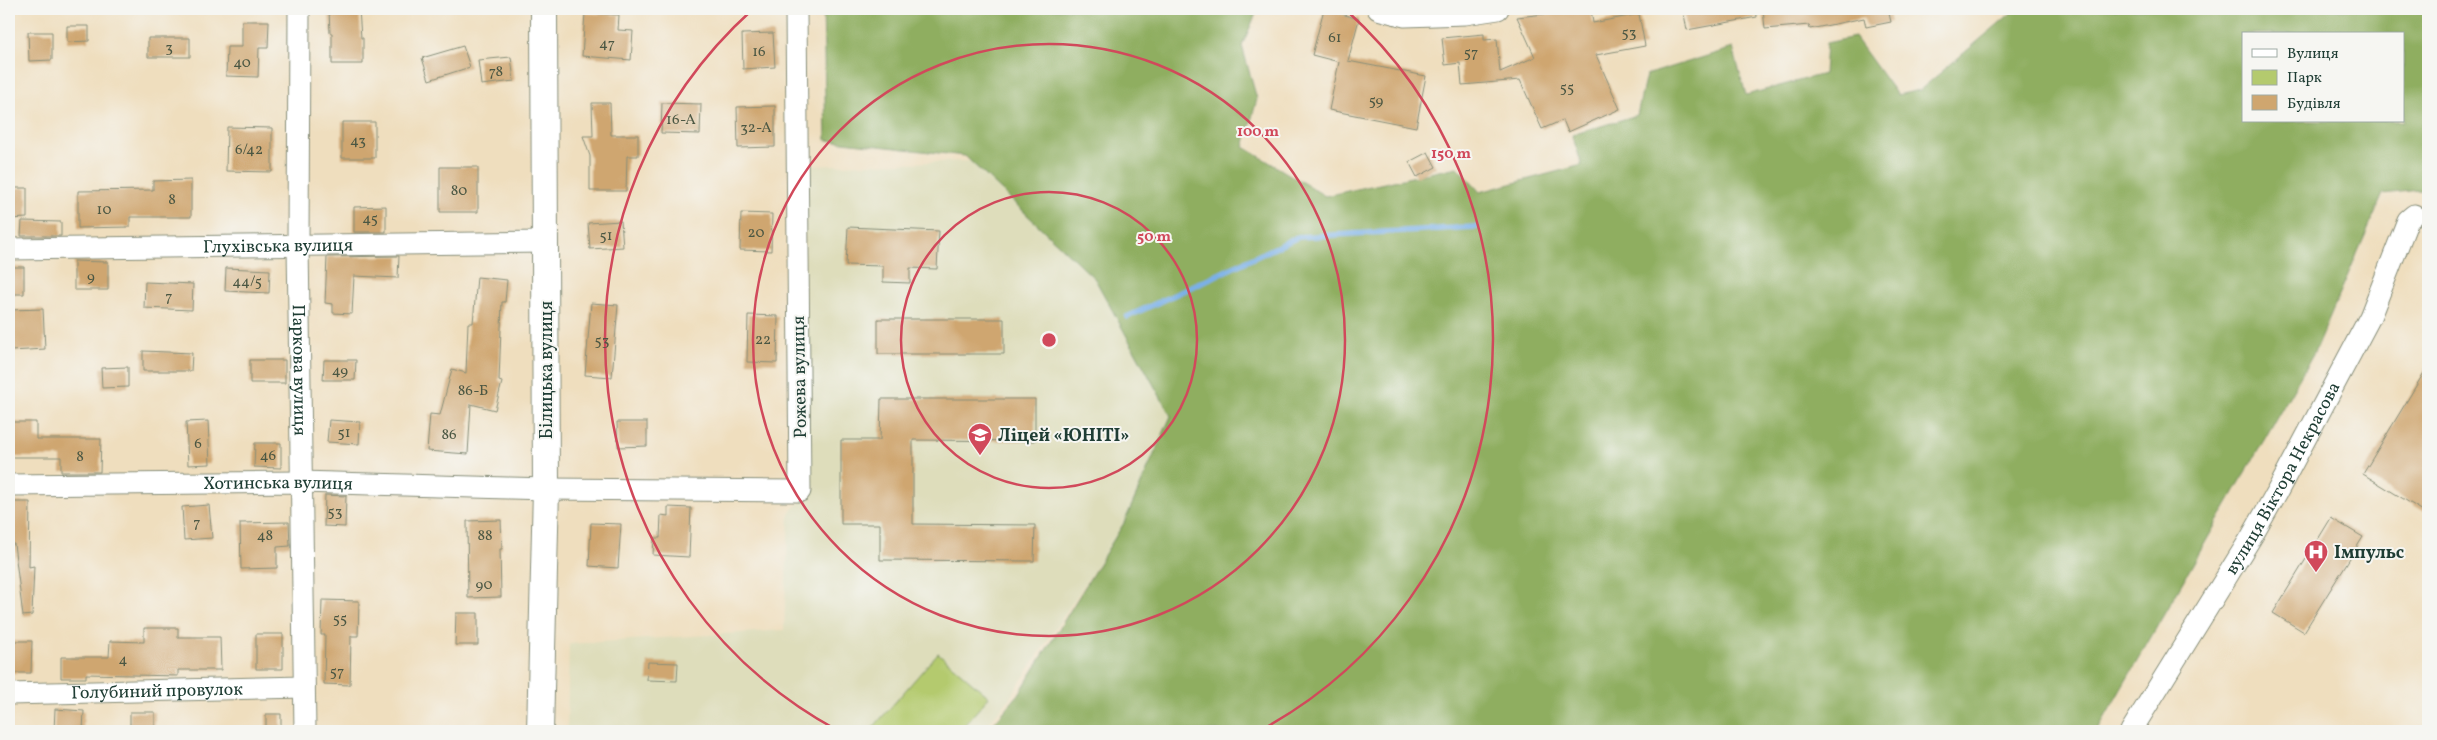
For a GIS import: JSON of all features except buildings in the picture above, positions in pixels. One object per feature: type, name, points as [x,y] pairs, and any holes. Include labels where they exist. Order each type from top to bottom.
[{"type":"main road","name":"Білицька вулиця","points":[[540,731],[546,489],[544,9]]},
{"type":"street","name":"Паркова вулиця","points":[[298,9],[298,245],[305,731]]},
{"type":"street","name":"Рожева вулиця","points":[[546,489],[800,491],[796,9]]},
{"type":"street","points":[[1378,9],[1405,16],[1464,14],[1498,9]]},
{"type":"street","name":"вулиця Віктора Некрасова","points":[[2131,731],[2256,529],[2370,317],[2408,220],[2414,215]]},
{"type":"street","name":"Глухівська вулиця","points":[[9,249],[546,242]]},
{"type":"street","name":"Хотинська вулиця","points":[[9,485],[301,482],[546,489]]},
{"type":"street","name":"Голубиний провулок","points":[[9,694],[304,687]]},
{"type":"shaded area","name":"Ліцей «ЮНІТІ»","points":[[1005,160],[1118,294],[1171,416],[1125,523],[1007,702],[981,731],[567,731],[569,644],[784,630],[789,514],[804,497],[805,166]]},
{"type":"green space","points":[[823,9],[1258,9],[1242,46],[1257,99],[1244,147],[1325,196],[1457,167],[1480,192],[1582,165],[1572,135],[1637,115],[1646,75],[1733,48],[1746,95],[1824,74],[1826,43],[1855,37],[1897,95],[1920,90],[2016,9],[2428,9],[2428,193],[2419,190],[2383,194],[2314,353],[2097,731],[987,731],[1019,694],[1124,523],[1171,416],[1095,279],[965,156],[826,140]]},
{"type":"green space","points":[[938,653],[989,697],[959,731],[870,731]]},
{"type":"waterway","points":[[1127,317],[1298,237],[1475,227]]},
{"type":"place","name":"Ліцей «ЮНІТІ»","points":[[980,456]]},
{"type":"place","name":"Імпульс","points":[[2316,573]]}]
